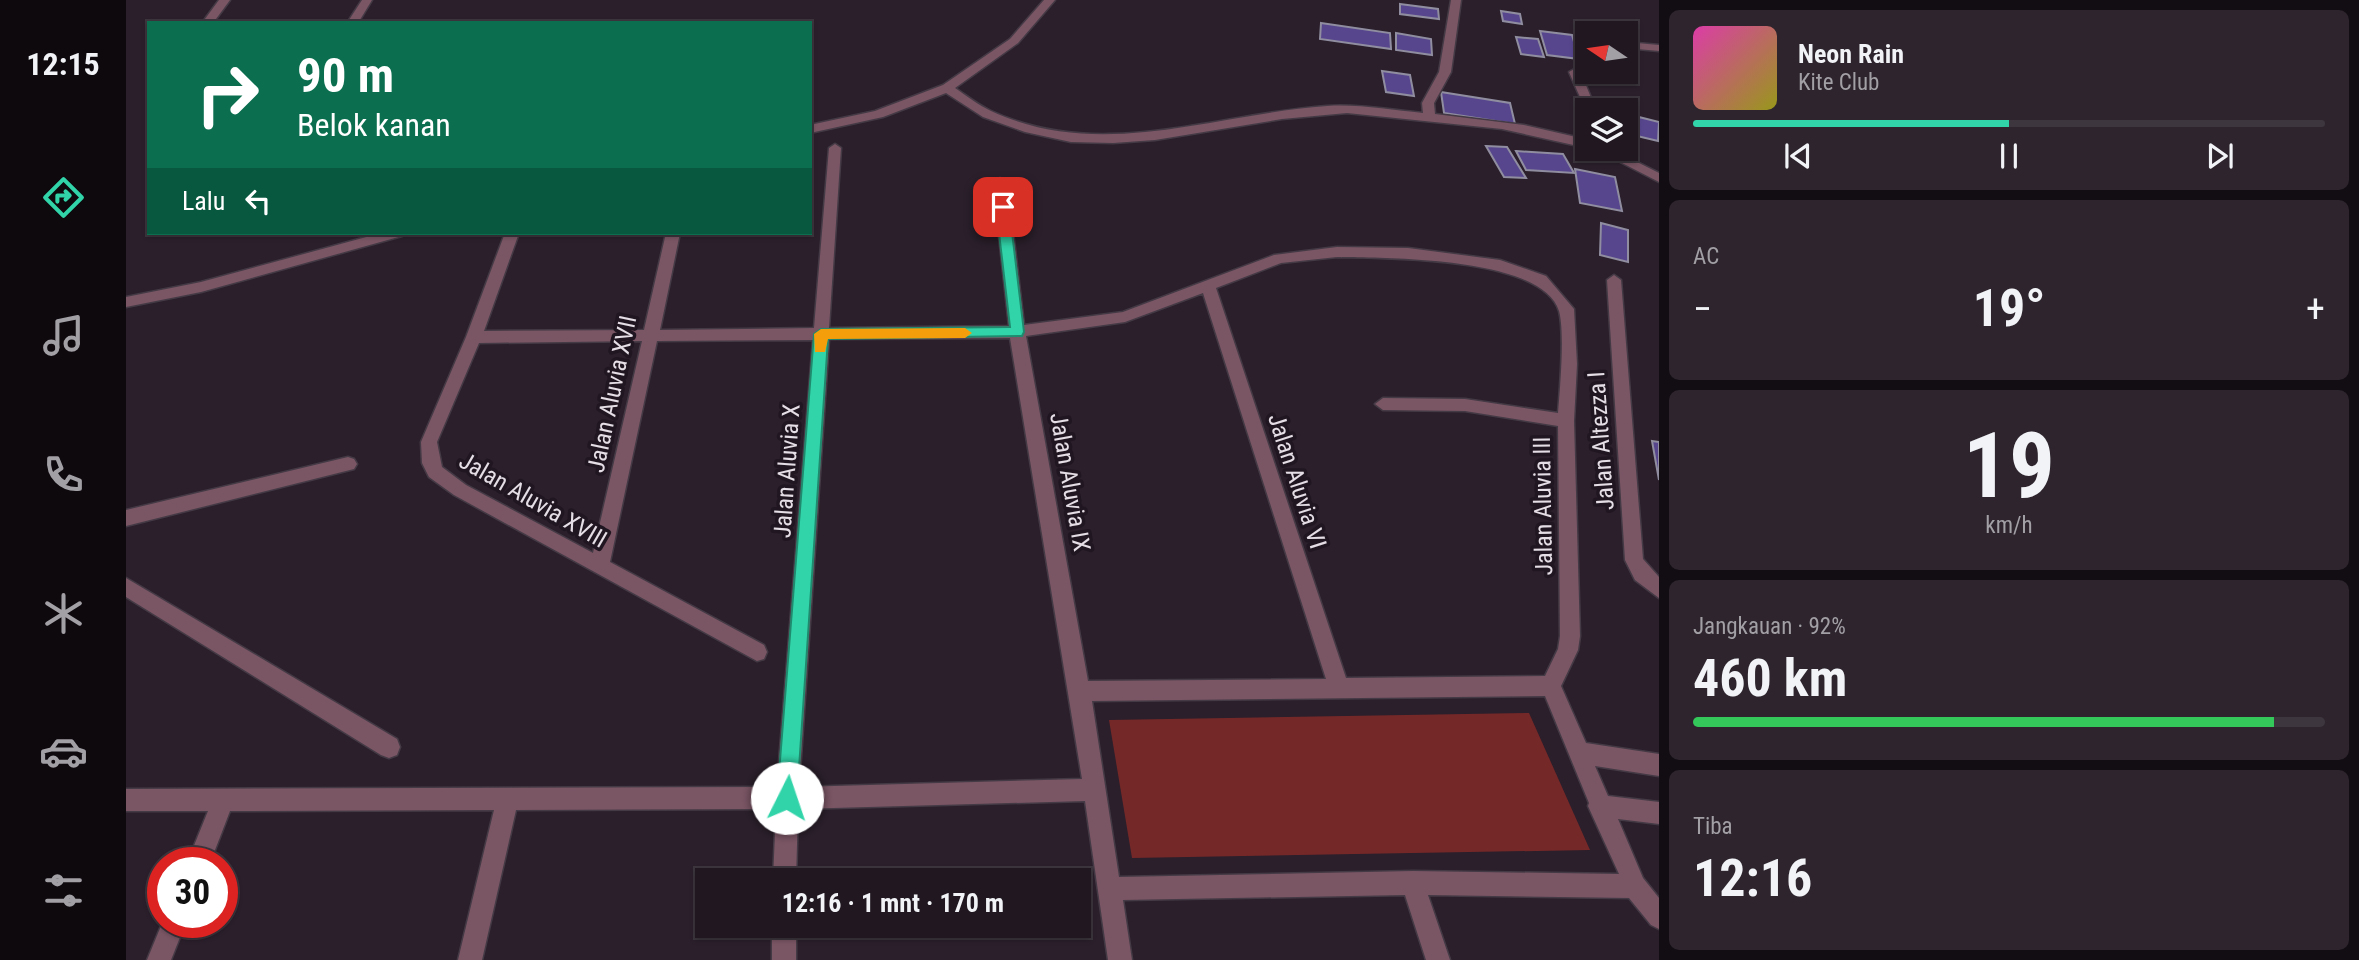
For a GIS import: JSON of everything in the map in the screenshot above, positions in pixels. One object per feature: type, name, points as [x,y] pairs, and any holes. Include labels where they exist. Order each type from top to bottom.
[{"type":"street","points":[[208,21],[225,0]]},
{"type":"street","points":[[353,21],[367,0]]},
{"type":"street","points":[[812,129],[879,114],[947,88],[1014,41],[1050,0]]},
{"type":"street","points":[[1429,117],[1428,103],[1445,72],[1457,0]]},
{"type":"street","points":[[1638,46],[1659,48]]},
{"type":"street","points":[[947,88],[985,113],[1030,130],[1106,140],[1171,136],[1327,110],[1521,126],[1575,141]]},
{"type":"street","name":"Jalan Aluvia X","points":[[785,868],[787,798],[835,148]]},
{"type":"street","points":[[1625,161],[1659,178]]},
{"type":"street","name":"Jalan Aluvia IX","points":[[1000,183],[1017,332],[1080,691],[1120,960]]},
{"type":"street","name":"Jalan Aluvia XVIII","points":[[511,235],[474,337],[429,442],[431,463],[435,472],[460,490],[757,652]]},
{"type":"street","name":"Jalan Aluvia XVII","points":[[600,566],[673,235]]},
{"type":"street","points":[[126,302],[201,287],[372,236]]},
{"type":"street","points":[[474,337],[1017,332],[1125,317],[1279,258],[1337,252],[1408,253],[1500,265],[1541,281],[1555,294],[1566,309],[1569,364],[1566,421]]},
{"type":"street","name":"Jalan Altezza I","points":[[1614,280],[1634,560],[1642,574],[1659,589]]},
{"type":"street","name":"Jalan Aluvia VI","points":[[1209,286],[1340,690]]},
{"type":"street","name":"Jalan Aluvia III","points":[[1383,404],[1465,405],[1566,421],[1570,636],[1568,650],[1551,686]]},
{"type":"street","points":[[126,518],[348,464]]},
{"type":"street","points":[[126,587],[389,747]]},
{"type":"street","points":[[1080,691],[1551,686],[1599,806],[1635,886],[1659,917]]},
{"type":"street","points":[[1578,753],[1659,765]]},
{"type":"street","points":[[126,800],[787,798],[1094,790]]},
{"type":"street","points":[[204,847],[223,800]]},
{"type":"street","points":[[470,960],[507,800]]},
{"type":"street","points":[[1599,806],[1659,813]]},
{"type":"street","points":[[1109,889],[1413,883],[1635,886]]},
{"type":"street","points":[[1413,883],[1438,960]]},
{"type":"street","points":[[159,960],[168,938]]},
{"type":"street","points":[[783,960],[784,938]]},
{"type":"shaded area","points":[[1529,713],[1590,850],[1132,858],[1109,720]]},
{"type":"building","points":[[1400,4],[1438,9],[1439,19],[1400,14]]},
{"type":"building","points":[[1501,11],[1520,14],[1522,24],[1503,21]]},
{"type":"building","points":[[1321,23],[1390,33],[1391,49],[1320,39]]},
{"type":"building","points":[[1540,31],[1572,35],[1575,58],[1547,55]]},
{"type":"building","points":[[1396,33],[1431,39],[1432,55],[1396,50]]},
{"type":"building","points":[[1516,37],[1538,39],[1544,57],[1521,54]]},
{"type":"building","points":[[1382,71],[1410,75],[1414,96],[1386,92]]},
{"type":"building","points":[[1441,92],[1510,103],[1515,124],[1444,113]]},
{"type":"building","points":[[1639,117],[1659,122],[1658,141],[1638,136]]},
{"type":"building","points":[[1486,146],[1507,147],[1526,178],[1504,177]]},
{"type":"building","points":[[1516,151],[1563,154],[1574,173],[1526,170]]},
{"type":"building","points":[[1575,169],[1615,177],[1622,211],[1580,203]]},
{"type":"building","points":[[1601,223],[1628,230],[1628,262],[1600,255]]},
{"type":"building","points":[[1652,441],[1659,442],[1659,480]]},
{"type":"slow traffic","points":[[820,348],[821,334],[965,333]]},
{"type":"route","points":[[787,798],[821,334],[1017,332],[1003,207]]}]
